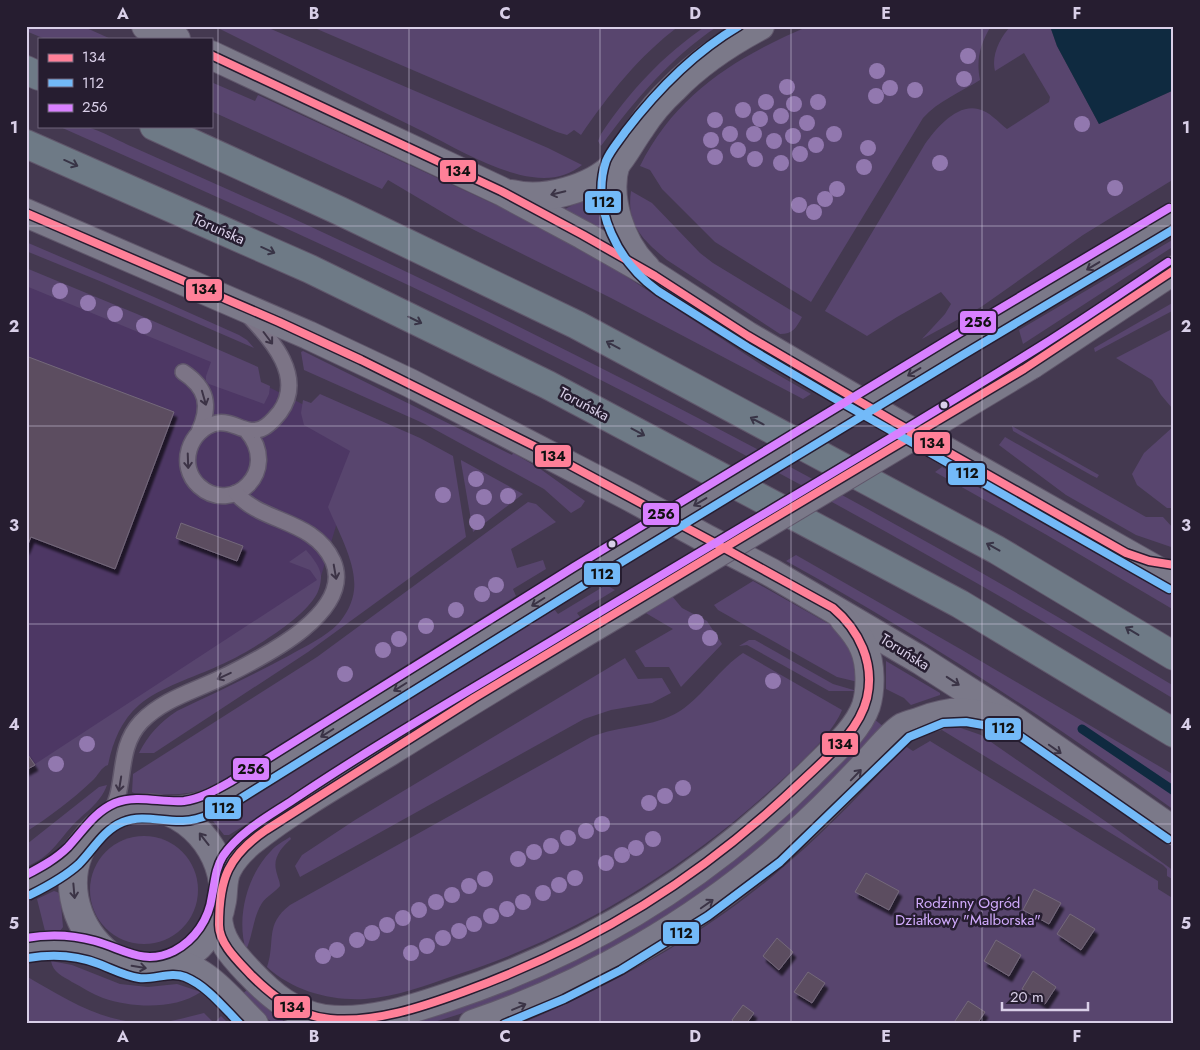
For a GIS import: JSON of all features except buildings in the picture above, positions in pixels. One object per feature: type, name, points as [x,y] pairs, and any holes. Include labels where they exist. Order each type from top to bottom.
[{"type":"highway","points":[[26,70],[38,76]]},
{"type":"highway","points":[[158,128],[340,211],[577,325],[997,550],[1174,656]]},
{"type":"highway","name":"Toruńska","points":[[26,144],[310,269],[548,385],[960,604],[1174,732]]},
{"type":"street","points":[[146,26],[174,38]]},
{"type":"street","points":[[500,191],[528,197],[561,193],[582,186],[608,170],[616,163],[642,125],[673,88],[709,58],[760,26]]},
{"type":"street","points":[[212,55],[500,191],[655,276],[756,341],[1174,580]]},
{"type":"street","points":[[616,163],[614,170],[614,193],[616,211],[621,228],[637,259],[655,276]]},
{"type":"street","name":"Toruńska","points":[[26,213],[316,339],[493,425],[632,498],[836,610],[1015,721],[1174,831]]},
{"type":"street","points":[[26,886],[58,868],[72,856],[101,823],[118,813],[131,809],[150,808],[187,810],[211,803],[235,791],[579,576],[1174,217]]},
{"type":"street","points":[[167,965],[181,959],[197,947],[206,937],[218,915],[222,902],[223,884],[227,868],[248,844],[271,827],[336,784],[465,704],[1031,364],[1174,270]]},
{"type":"street","points":[[1126,553],[1149,561],[1174,565]]},
{"type":"street","points":[[218,915],[219,928],[224,941],[262,986],[294,1009],[309,1016],[326,1019],[369,1018],[425,1005],[494,981],[569,947],[639,910],[701,869],[765,817],[802,782],[854,727],[866,705],[869,690],[869,670],[865,650],[854,630],[836,610]]},
{"type":"street","points":[[473,1024],[568,986],[616,961],[702,908],[773,855],[903,728],[941,713],[967,712],[1015,721]]},
{"type":"street","points":[[163,810],[182,819],[202,835],[216,857],[223,884]]},
{"type":"street","points":[[83,844],[74,872],[73,883],[76,906],[86,930],[102,950],[112,958]]},
{"type":"street","points":[[26,948],[52,945],[69,946],[93,951],[122,963],[142,968],[179,964],[199,973],[254,1024]]},
{"type":"lane","points":[[235,303],[272,342],[287,368],[290,384],[285,404],[275,418],[260,430],[247,431]]},
{"type":"lane","points":[[183,372],[192,378],[204,393],[206,412],[199,432]]},
{"type":"lane","points":[[218,423],[228,423],[247,431],[254,439],[258,449],[258,465],[253,480],[236,493],[227,495],[207,491],[199,486],[192,478],[187,458],[193,439],[199,432],[208,426],[218,423]]},
{"type":"lane","points":[[101,823],[116,803],[123,762],[131,737],[140,723],[151,713],[173,699],[226,676],[273,650],[322,613],[335,592],[336,570],[325,549],[308,534],[288,522],[247,504],[236,493]]},
{"type":"shaded area","points":[[26,276],[245,375],[363,435],[319,583],[26,773]]},
{"type":"green space","points":[[26,26],[82,26],[109,38],[43,38],[26,31]]},
{"type":"green space","points":[[214,26],[264,26],[548,148],[582,165],[565,174],[546,178],[519,175],[505,171],[463,152]]},
{"type":"green space","points":[[310,26],[679,26],[651,50],[626,76],[581,135],[574,130],[567,135]]},
{"type":"green space","points":[[706,26],[718,26],[684,52],[654,81],[601,146],[598,141],[601,134],[635,89],[675,49]]},
{"type":"green space","points":[[809,26],[991,26],[980,52],[978,66],[980,80],[943,102],[923,118],[811,302],[715,242],[662,189],[650,170],[640,166],[655,140],[672,118],[711,80],[758,50]]},
{"type":"green space","points":[[1011,26],[1050,26],[1057,46],[1099,124],[1174,90],[1174,179],[1083,235],[981,307],[922,339],[945,314],[951,304],[941,292],[867,336],[825,311],[925,144],[947,119],[962,110],[970,108],[982,110],[990,114],[1007,129],[1049,102],[1050,97],[1024,53],[995,71],[994,59],[997,47]]},
{"type":"green space","points":[[212,82],[255,101],[258,95],[511,212],[598,258],[768,369],[811,394],[803,399],[611,298],[464,225],[388,180],[382,189],[212,111]]},
{"type":"green space","points":[[62,128],[91,128],[101,132],[403,270],[627,381],[849,498],[958,559],[1174,686],[1174,699],[1001,597],[827,499],[650,405],[420,290]]},
{"type":"green space","points":[[631,191],[652,203],[700,253],[713,263],[802,317],[796,327],[791,332],[780,334],[667,260],[638,231],[631,213]]},
{"type":"green space","points":[[596,193],[599,195],[601,229],[565,209]]},
{"type":"green space","points":[[1174,239],[1174,246],[1023,344],[1019,330]]},
{"type":"green space","points":[[26,242],[239,335],[254,348],[26,251]]},
{"type":"green space","points":[[26,268],[258,367],[261,382],[270,386],[269,394],[264,404],[209,384],[206,381],[206,376],[211,362],[26,286]]},
{"type":"green space","points":[[1174,302],[1174,310],[1095,352],[1094,348]]},
{"type":"green space","points":[[1174,328],[1174,407],[1172,408],[1152,380],[1116,358]]},
{"type":"green space","points":[[303,351],[512,455],[513,453],[539,468],[585,501],[581,507],[571,513],[544,489],[425,424],[304,370],[301,352]]},
{"type":"green space","points":[[320,394],[420,438],[453,456],[466,537],[308,652],[154,753],[139,753],[150,735],[171,715],[262,670],[315,641],[338,624],[349,608],[354,590],[353,569],[328,507],[350,451],[304,425],[301,413],[303,400],[311,403]]},
{"type":"green space","points":[[1012,426],[1099,475],[1097,478],[1091,475],[1013,431]]},
{"type":"green space","points":[[1174,426],[1174,508],[1167,508],[1137,485],[1132,474],[1144,453]]},
{"type":"green space","points":[[1005,437],[1146,517],[1163,517],[1174,529],[1174,548],[1136,535],[1066,495],[999,445]]},
{"type":"green space","points":[[461,460],[523,494],[473,532],[461,462]]},
{"type":"green space","points":[[942,467],[1174,597],[1174,610],[935,472]]},
{"type":"green space","points":[[528,502],[536,504],[556,522],[511,549],[517,568],[543,560],[546,569],[513,589],[516,596],[212,787],[174,794],[136,794],[132,792],[133,774],[317,657]]},
{"type":"green space","points":[[306,550],[317,565],[321,576],[318,592],[308,606],[272,636],[244,653],[210,670],[168,687],[139,705],[127,718],[119,732],[112,748],[108,765],[68,802],[26,832],[26,770],[317,580],[310,570],[289,562]]},
{"type":"green space","points":[[796,555],[1174,775],[1174,810],[1032,711],[886,618],[786,561]]},
{"type":"green space","points":[[753,581],[829,624],[847,643],[858,682],[837,677],[718,610],[714,605]]},
{"type":"green space","points":[[606,585],[615,590],[577,613],[580,617],[398,728],[229,835],[224,835],[213,821],[554,609],[558,614]]},
{"type":"green space","points":[[667,590],[682,608],[707,621],[722,644],[681,687],[669,667],[645,667],[635,651],[673,629],[627,602]]},
{"type":"green space","points":[[749,640],[755,640],[833,684],[857,691],[829,691],[747,645],[739,646]]},
{"type":"green space","points":[[743,653],[842,710],[832,728],[784,778],[748,810],[671,868],[631,894],[546,940],[502,959],[400,993],[365,999],[326,996],[300,988],[267,967],[274,927],[282,912],[290,905],[591,737],[670,717],[689,705],[727,666]]},
{"type":"green space","points":[[625,658],[638,679],[662,678],[671,693],[652,703],[611,710],[584,719],[300,877],[295,866],[302,855],[355,820]]},
{"type":"green space","points":[[886,661],[940,693],[940,695],[911,705],[904,698],[886,689]]},
{"type":"green space","points":[[874,719],[884,727],[804,810],[730,873],[681,908],[613,948],[540,985],[492,1004],[428,1024],[395,1024],[442,1012],[525,983],[626,934],[697,887],[747,850],[790,813],[834,769]]},
{"type":"green space","points":[[937,727],[958,727],[981,735],[1174,871],[1174,880],[1167,876],[1167,869],[1163,865]]},
{"type":"green space","name":"Rodzinny Ogród Działkowy \"Malborska\"","points":[[930,741],[1158,881],[1158,889],[1174,899],[1174,1024],[520,1024],[620,977],[684,940],[714,920],[773,876],[808,845],[905,746],[913,751]]},
{"type":"green space","points":[[107,785],[96,803],[72,826],[52,850],[41,859],[26,867],[27,844],[99,787]]},
{"type":"green space","points":[[144,836],[165,840],[182,852],[194,869],[198,890],[194,911],[182,928],[165,940],[144,944],[123,940],[106,928],[94,911],[90,890],[94,869],[106,852],[123,840]]},
{"type":"green space","points":[[290,837],[291,839],[277,857],[275,865],[280,886],[259,908],[246,950],[242,924],[243,911],[250,884],[263,861],[275,847]]},
{"type":"green space","points":[[54,891],[60,894],[63,927],[60,931],[45,931],[37,899]]},
{"type":"green space","points":[[51,961],[72,965],[120,984],[148,987],[177,984],[201,992],[179,1002],[153,1005],[127,1004],[95,995],[62,976],[56,971]]},
{"type":"green space","points":[[26,976],[58,995],[107,1017],[143,1023],[178,1020],[204,1013],[214,1023],[221,1016],[229,1024],[26,1024]]},
{"type":"green space","points":[[247,990],[274,1015],[289,1024],[275,1024],[265,1017],[241,995]]},
{"type":"water","points":[[1050,26],[1174,26],[1174,90],[1099,124],[1057,46]]},
{"type":"waterway","points":[[1082,729],[1174,791]]},
{"type":"transit line","name":"112","points":[[739,26],[691,60],[663,87],[625,132],[606,161],[602,179],[602,198],[605,216],[611,233],[631,266],[658,291],[747,347],[1169,589]]},
{"type":"transit line","name":"134","points":[[212,55],[501,191],[655,276],[748,336],[893,421],[1126,553],[1149,561],[1174,565]]},
{"type":"transit line","name":"256","points":[[26,875],[43,866],[68,847],[89,822],[101,811],[115,803],[132,799],[190,800],[208,794],[230,782],[574,567],[1169,208]]},
{"type":"transit line","name":"134","points":[[26,213],[279,322],[361,360],[542,450],[724,548]]},
{"type":"transit line","name":"112","points":[[30,895],[74,869],[104,835],[123,822],[138,819],[175,821],[198,819],[240,799],[584,585],[1174,229]]},
{"type":"transit line","name":"256","points":[[26,938],[78,937],[143,957],[153,957],[174,951],[188,941],[204,921],[208,913],[217,871],[223,856],[237,839],[255,825],[394,736],[982,383],[1168,262]]},
{"type":"transit line","name":"134","points":[[724,548],[1024,369],[1174,270]]},
{"type":"transit line","name":"134","points":[[724,548],[833,608],[850,626],[857,637],[863,648],[869,672],[867,698],[863,710],[841,744],[764,816],[725,848],[685,878],[601,930],[511,973],[463,992],[398,1013],[347,1020],[330,1019],[307,1014],[277,998],[259,983],[226,946],[222,939],[219,925],[219,909],[224,882],[234,859],[253,840],[474,698],[724,548]]},
{"type":"transit line","name":"112","points":[[504,1024],[564,999],[621,970],[708,916],[780,862],[909,737],[943,723],[966,722],[1011,730],[1168,839]]},
{"type":"transit line","name":"112","points":[[28,958],[46,956],[73,957],[139,978],[180,975],[208,991],[240,1024]]}]
